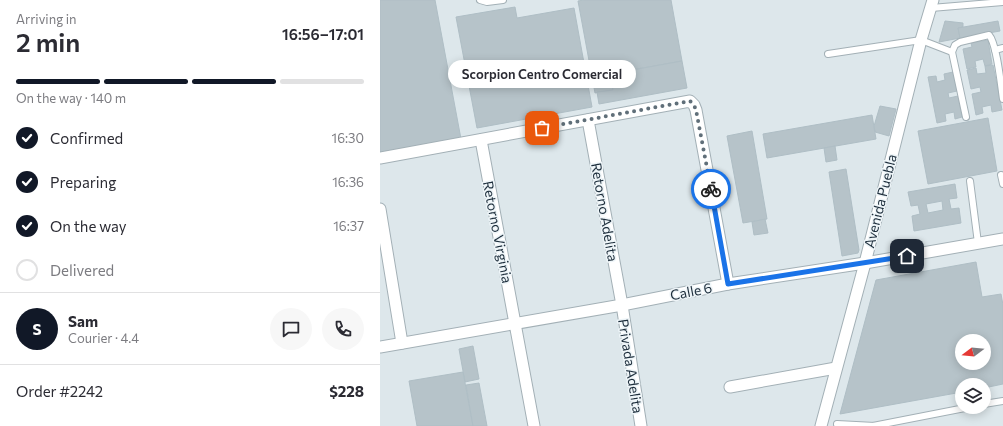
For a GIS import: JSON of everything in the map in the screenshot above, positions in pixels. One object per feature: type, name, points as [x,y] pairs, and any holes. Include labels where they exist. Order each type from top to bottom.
[{"type":"street","name":"Avenida Puebla","points":[[821,426],[921,40],[932,4]]},
{"type":"street","points":[[380,158],[690,101],[696,110],[728,284]]},
{"type":"street","name":"Retorno Adelita","points":[[588,120],[622,305]]},
{"type":"street","name":"Retorno Virginia","points":[[481,140],[534,426]]},
{"type":"street","points":[[380,209],[402,343]]},
{"type":"street","name":"Calle 6","points":[[380,347],[622,305],[728,284],[864,263],[1003,239]]},
{"type":"street","name":"Privada Adelita","points":[[622,305],[641,426]]},
{"type":"street","points":[[730,387],[836,368]]},
{"type":"lane","points":[[480,0],[487,2],[503,0]]},
{"type":"lane","points":[[932,4],[1003,2]]},
{"type":"lane","points":[[966,117],[952,52],[955,45],[960,42],[989,35],[995,50],[1003,99]]},
{"type":"lane","points":[[828,54],[921,40],[952,52]]},
{"type":"lane","points":[[995,50],[1003,48]]},
{"type":"lane","points":[[1001,175],[1003,184]]},
{"type":"lane","points":[[970,181],[978,243]]},
{"type":"lane","points":[[991,403],[1003,400]]},
{"type":"lane","points":[[837,424],[874,426],[955,410]]},
{"type":"building","points":[[380,0],[435,0],[461,139],[380,153]]},
{"type":"building","points":[[671,0],[682,61],[610,74],[613,90],[595,93],[578,1]]},
{"type":"building","points":[[515,7],[517,18],[574,8],[592,107],[477,128],[456,17]]},
{"type":"building","points":[[945,21],[963,23],[963,27],[958,28],[960,38],[939,42]]},
{"type":"building","points":[[998,21],[1000,31],[960,38],[958,28]]},
{"type":"building","points":[[988,40],[992,64],[985,66],[983,59],[975,61],[976,67],[967,69],[963,49],[972,47],[971,43]]},
{"type":"building","points":[[682,61],[687,88],[599,104],[597,92],[613,90],[610,74]]},
{"type":"building","points":[[993,65],[1002,110],[992,112],[991,105],[982,107],[983,113],[976,115],[972,94],[981,92],[980,87],[971,89],[967,70],[976,68],[977,74],[986,73],[985,66]]},
{"type":"building","points":[[953,72],[957,91],[948,93],[949,98],[958,96],[962,117],[955,119],[954,112],[945,114],[946,121],[937,123],[928,77],[936,76],[937,82],[945,80],[944,74]]},
{"type":"building","points":[[880,106],[896,109],[889,136],[875,132],[874,126]]},
{"type":"building","points":[[872,115],[876,139],[767,158],[763,134]]},
{"type":"building","points":[[988,118],[997,171],[928,184],[918,131]]},
{"type":"building","points":[[752,131],[767,219],[743,223],[727,136]]},
{"type":"building","points":[[835,146],[837,160],[826,162],[824,148]]},
{"type":"building","points":[[846,169],[859,250],[858,253],[842,256],[829,172]]},
{"type":"building","points":[[955,184],[957,198],[949,199],[951,209],[959,208],[961,223],[914,231],[912,216],[920,214],[918,205],[911,206],[908,192]],"holes":[[[942,201],[943,210],[928,213],[926,204]]]},
{"type":"building","points":[[765,219],[768,233],[754,235],[752,222]]},
{"type":"building","points":[[976,262],[982,297],[1001,294],[1003,305],[1003,384],[991,387],[991,378],[955,378],[955,393],[840,414],[876,280]]},
{"type":"building","points":[[473,346],[479,379],[465,382],[459,349]]},
{"type":"building","points":[[463,372],[473,426],[417,426],[409,381]]},
{"type":"building","points":[[479,383],[487,426],[473,426],[466,385]]},
{"type":"way so far","points":[[542,128],[690,101],[696,110],[711,189]]},
{"type":"place","name":"Scorpion Centro Comercial","points":[[542,128]]},
{"type":"route","points":[[711,189],[728,284],[907,256]]}]
